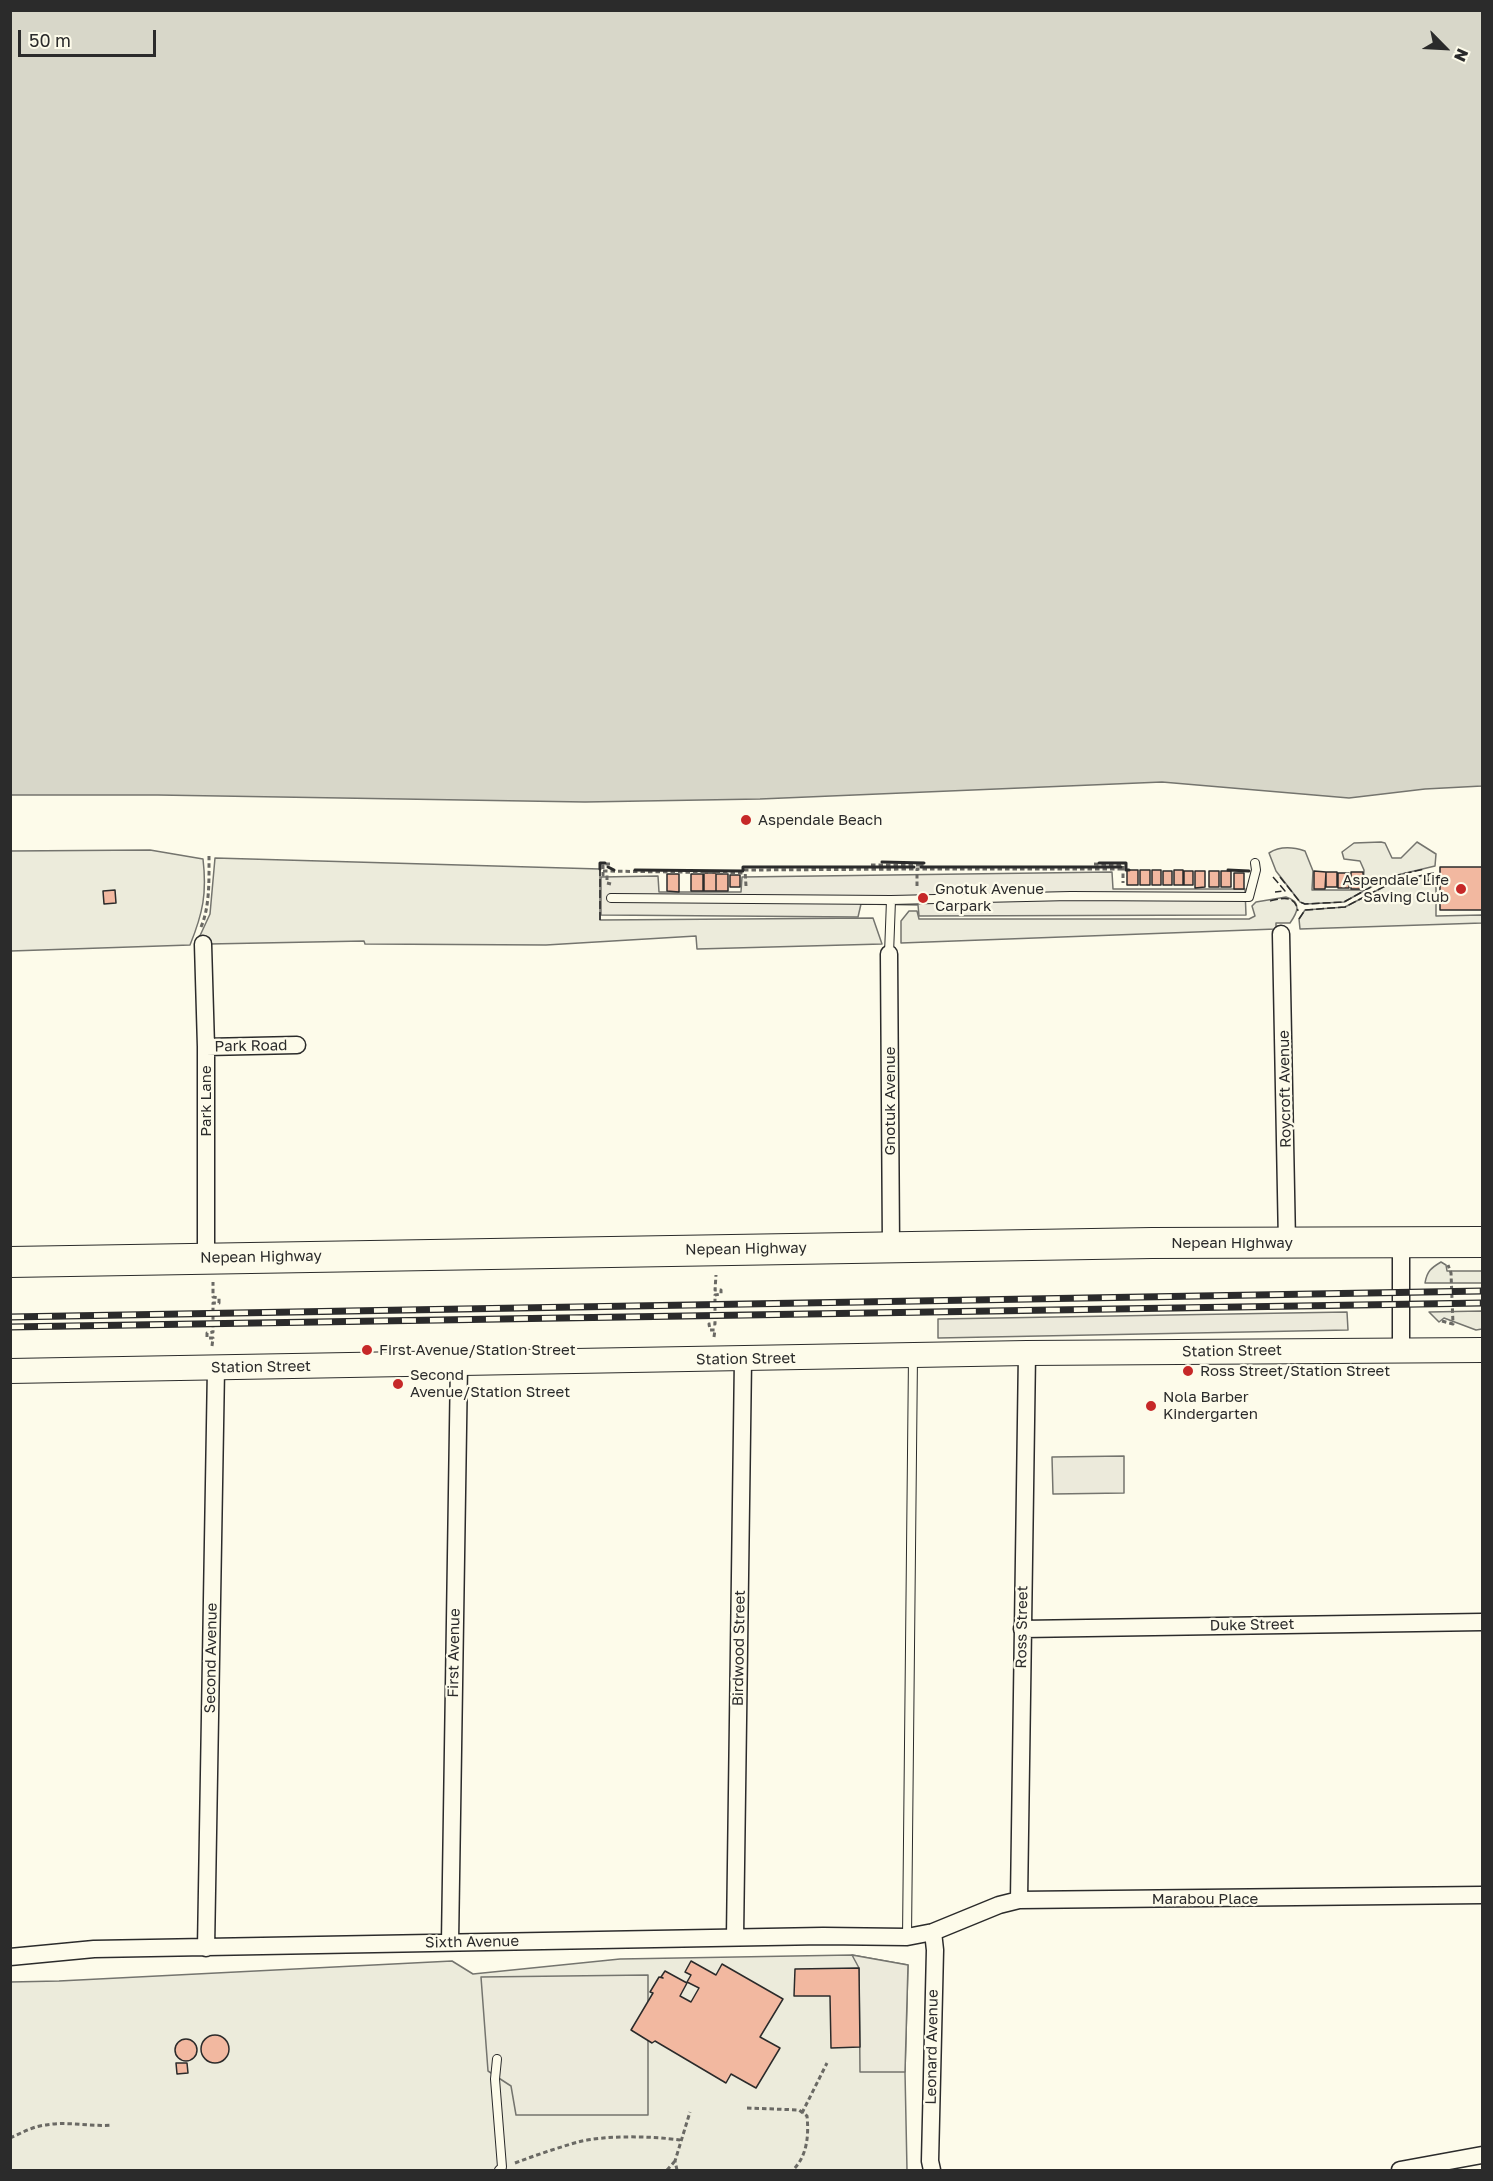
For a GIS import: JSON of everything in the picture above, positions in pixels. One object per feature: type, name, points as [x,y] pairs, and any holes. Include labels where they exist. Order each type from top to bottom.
[{"type":"highway","name":"Nepean Highway","points":[[10,1262],[1152,1243],[1482,1242]]},
{"type":"street","name":"Roycroft Avenue","points":[[1281,934],[1287,1243]]},
{"type":"street","name":"Park Lane","points":[[203,944],[206,1047],[218,1258]]},
{"type":"street","name":"Gnotuk Avenue","points":[[889,954],[891,1247]]},
{"type":"street","name":"Park Road","points":[[206,1047],[297,1045]]},
{"type":"street","points":[[1401,1242],[1401,1350]]},
{"type":"street","name":"Station Street","points":[[10,1371],[1027,1353],[1482,1350]]},
{"type":"street","name":"Ross Street","points":[[1019,1900],[1027,1353]]},
{"type":"street","name":"Birdwood Street","points":[[735,1937],[743,1359]]},
{"type":"street","name":"First Avenue","points":[[450,1942],[459,1364]]},
{"type":"street","name":"Second Avenue","points":[[206,1948],[216,1368]]},
{"type":"street","name":"Duke Street","points":[[1022,1629],[1482,1622]]},
{"type":"street","name":"Marabou Place","points":[[933,1932],[989,1909],[1019,1900],[1285,1899],[1482,1895]]},
{"type":"street","name":"Sixth Avenue","points":[[10,1957],[94,1949],[907,1936],[933,1932]]},
{"type":"street","name":"Leonard Avenue","points":[[931,2166],[935,1950],[933,1932]]},
{"type":"street","points":[[1400,2170],[1482,2155]]},
{"type":"lane","points":[[611,898],[746,897],[891,900],[1249,897],[1256,870],[1255,863]]},
{"type":"lane","points":[[889,954],[891,900]]},
{"type":"lane","points":[[907,1936],[913,1356]]},
{"type":"lane","points":[[496,2059],[495,2079],[501,2169]]},
{"type":"path","points":[[203,944],[193,943],[204,921],[209,855]]},
{"type":"path","points":[[610,864],[603,864],[603,874],[607,874],[607,883],[611,883],[611,898]]},
{"type":"path","points":[[1094,864],[1123,865],[1124,897]]},
{"type":"path","points":[[871,865],[918,868],[926,865]]},
{"type":"path","points":[[603,871],[745,873],[745,870],[918,868],[1123,869]]},
{"type":"path","points":[[917,899],[918,868]]},
{"type":"path","points":[[745,873],[746,897]]},
{"type":"path","points":[[708,1359],[708,1337],[715,1337],[715,1330],[710,1330],[709,1324],[715,1324],[715,1295],[721,1294],[721,1290],[715,1290],[715,1275],[734,1273],[735,1250]]},
{"type":"path","points":[[191,1368],[191,1346],[213,1346],[213,1338],[207,1338],[207,1333],[213,1332],[213,1303],[219,1303],[219,1298],[213,1297],[213,1282],[231,1281],[218,1258]]},
{"type":"path","points":[[1442,1321],[1453,1324],[1451,1273],[1446,1260]]},
{"type":"path","points":[[802,2113],[827,2064]]},
{"type":"path","points":[[747,2108],[799,2110],[807,2116],[808,2127],[802,2161],[793,2170]]},
{"type":"path","points":[[677,2170],[675,2161],[690,2112]]},
{"type":"path","points":[[10,2138],[32,2128],[46,2125],[91,2127],[112,2125]]},
{"type":"path","points":[[501,2169],[579,2142],[634,2137],[680,2140]]},
{"type":"path","points":[[667,2170],[675,2161]]},
{"type":"shaded area","points":[[10,11],[1482,11],[1482,786],[1425,789],[1349,798],[1162,782],[760,799],[585,802],[11,795]]},
{"type":"shaded area","points":[[1417,842],[1436,854],[1435,866],[1389,877],[1344,902],[1305,904],[1300,902],[1276,871],[1269,853],[1287,848],[1305,851],[1313,871],[1312,890],[1363,890],[1364,870],[1360,861],[1344,859],[1342,852],[1354,843],[1385,843],[1392,858],[1401,858]]},
{"type":"shaded area","points":[[150,850],[203,859],[203,903],[190,945],[11,951],[10,851]]},
{"type":"shaded area","points":[[215,858],[600,869],[600,920],[873,918],[882,944],[697,949],[696,936],[546,945],[365,944],[364,941],[209,944],[198,940],[210,914]]},
{"type":"shaded area","name":"Gnotuk Avenue Carpark","points":[[1112,872],[1113,889],[1245,889],[1246,915],[919,916],[918,905],[861,904],[858,917],[601,915],[601,877],[658,876],[659,892],[741,892],[742,877]]},
{"type":"shaded area","points":[[1428,874],[1428,883],[1436,883],[1436,916],[1482,915],[1482,923],[1300,929],[1299,919],[1305,910],[1345,907],[1393,882]]},
{"type":"shaded area","points":[[1286,897],[1297,905],[1296,912],[1290,923],[1276,923],[1276,929],[901,943],[901,921],[909,911],[917,911],[919,919],[1249,919],[1255,916],[1252,906],[1256,902]]},
{"type":"shaded area","points":[[1441,1262],[1446,1265],[1447,1271],[1482,1271],[1482,1283],[1425,1283],[1430,1270]]},
{"type":"shaded area","points":[[1482,1311],[1482,1329],[1476,1330],[1444,1318],[1439,1322],[1429,1312]]},
{"type":"shaded area","points":[[1347,1312],[1348,1330],[938,1338],[938,1319]]},
{"type":"shaded area","points":[[1124,1456],[1124,1493],[1053,1494],[1052,1457]]},
{"type":"shaded area","points":[[852,1955],[908,1965],[905,2072],[907,2170],[11,2170],[10,1982],[452,1961],[473,1974],[620,1959]]},
{"type":"shaded area","points":[[852,1955],[908,1965],[905,2072],[860,2072],[859,1968]]},
{"type":"shaded area","points":[[648,1975],[648,2115],[516,2115],[511,2086],[488,2071],[481,1977]]},
{"type":"building","name":"Aspendale Life Saving Club","points":[[1440,867],[1482,867],[1482,910],[1440,910]]},
{"type":"building","points":[[1127,870],[1138,870],[1138,885],[1127,885]]},
{"type":"building","points":[[1140,870],[1150,870],[1150,885],[1140,885]]},
{"type":"building","points":[[1152,870],[1161,870],[1161,885],[1152,885]]},
{"type":"building","points":[[1174,870],[1183,870],[1183,885],[1174,885]]},
{"type":"building","points":[[1163,871],[1172,871],[1172,885],[1163,885]]},
{"type":"building","points":[[1184,871],[1193,871],[1193,885],[1184,885]]},
{"type":"building","points":[[1195,871],[1205,871],[1205,887],[1195,888]]},
{"type":"building","points":[[1209,871],[1219,871],[1219,887],[1209,887]]},
{"type":"building","points":[[1221,871],[1231,871],[1231,887],[1221,887]]},
{"type":"building","points":[[1314,871],[1326,872],[1325,889],[1314,889]]},
{"type":"building","points":[[1326,872],[1337,872],[1337,887],[1326,887]]},
{"type":"building","points":[[1351,872],[1363,872],[1363,889],[1351,889]]},
{"type":"building","points":[[704,873],[716,873],[716,891],[704,891]]},
{"type":"building","points":[[1234,873],[1244,873],[1244,889],[1234,889]]},
{"type":"building","points":[[1338,873],[1349,873],[1349,888],[1338,888]]},
{"type":"building","points":[[667,874],[679,874],[679,892],[667,891]]},
{"type":"building","points":[[691,874],[703,874],[703,891],[691,891]]},
{"type":"building","points":[[716,874],[728,874],[728,891],[716,891]]},
{"type":"building","points":[[730,875],[740,875],[740,887],[730,887]]},
{"type":"building","points":[[115,890],[116,903],[104,904],[103,891]]},
{"type":"building","points":[[691,1961],[716,1975],[722,1964],[783,1999],[760,2037],[780,2048],[756,2088],[731,2074],[726,2083],[655,2041],[652,2043],[631,2030],[653,1993],[650,1992],[659,1977],[663,1978],[661,1977],[665,1971],[687,1983],[680,1996],[691,2002],[699,1988],[687,1982],[691,1975],[685,1972]]},
{"type":"building","points":[[859,1968],[860,2047],[831,2048],[830,1996],[794,1996],[795,1969]]},
{"type":"building","points":[[215,2035],[225,2039],[229,2049],[225,2059],[215,2063],[205,2059],[201,2049],[205,2039]]},
{"type":"building","points":[[186,2039],[194,2042],[197,2050],[194,2058],[186,2061],[178,2058],[175,2050],[178,2042]]},
{"type":"building","points":[[176,2063],[187,2063],[188,2073],[177,2074]]},
{"type":"railway","points":[[10,1317],[1482,1291]]},
{"type":"railway","points":[[10,1327],[1482,1303]]},
{"type":"fence","points":[[600,869],[600,920]]},
{"type":"fence","points":[[1280,877],[1300,902],[1305,904],[1344,902],[1389,877],[1425,869]]},
{"type":"fence","points":[[1434,873],[1428,874],[1428,883],[1436,883]]},
{"type":"fence","points":[[1299,919],[1305,910],[1345,907],[1393,882],[1428,874]]},
{"type":"fence","points":[[1273,877],[1285,891],[1275,892]]},
{"type":"fence","points":[[1270,901],[1291,900],[1298,911]]},
{"type":"wall","points":[[882,862],[924,863]]},
{"type":"wall","points":[[600,869],[600,863],[605,863]]},
{"type":"wall","points":[[1099,863],[1126,863],[1126,870],[1129,870]]},
{"type":"wall","points":[[608,867],[614,870]]},
{"type":"wall","points":[[635,870],[743,871],[743,867],[914,867]]},
{"type":"wall","points":[[921,867],[1121,867]]},
{"type":"wall","points":[[1228,870],[1249,871]]},
{"type":"place","name":"Aspendale Beach","points":[[746,820]]},
{"type":"place","name":"Aspendale Life Saving Club","points":[[1461,889]]},
{"type":"place","name":"Gnotuk Avenue Carpark","points":[[923,898]]},
{"type":"place","name":"First Avenue/Station Street","points":[[367,1350]]},
{"type":"place","name":"Ross Street/Station Street","points":[[1188,1371]]},
{"type":"place","name":"Second Avenue/Station Street","points":[[398,1384]]},
{"type":"place","name":"Nola Barber Kindergarten","points":[[1151,1406]]}]
